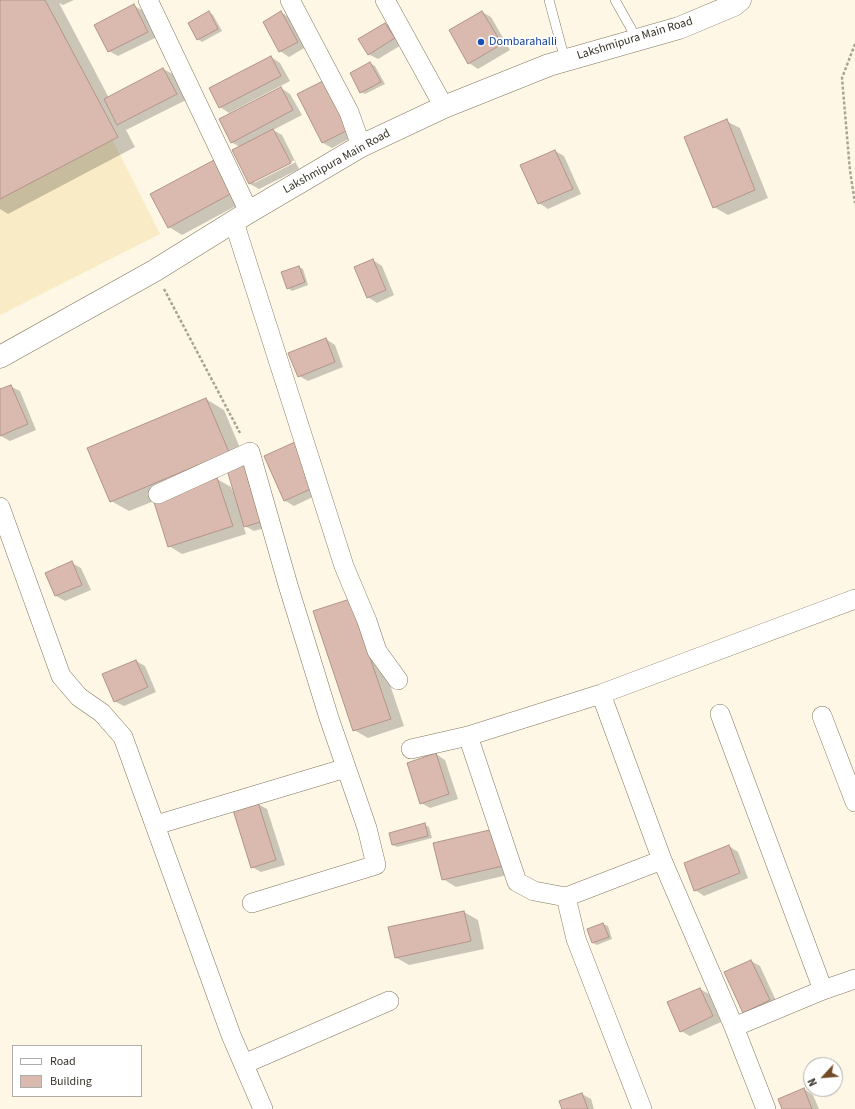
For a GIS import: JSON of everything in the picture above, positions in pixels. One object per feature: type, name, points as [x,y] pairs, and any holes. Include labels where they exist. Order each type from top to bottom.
[{"type":"main road","name":"Lakshmipura Main Road","points":[[0,357],[154,271],[361,146],[444,106],[548,65],[679,28],[740,0]]},
{"type":"street","points":[[148,0],[242,217],[344,566],[367,621],[377,651],[398,680]]},
{"type":"street","points":[[290,0],[349,112],[361,146]]},
{"type":"street","points":[[385,0],[444,106]]},
{"type":"street","points":[[158,494],[250,452],[288,585],[329,718],[367,828],[376,865],[252,904]]},
{"type":"street","points":[[0,507],[61,676],[79,697],[102,713],[124,737],[231,1035],[263,1109]]},
{"type":"street","points":[[411,750],[468,736],[601,694],[855,599]]},
{"type":"street","points":[[601,694],[662,860],[734,1027],[766,1109]]},
{"type":"street","points":[[720,714],[823,990]]},
{"type":"street","points":[[822,716],[855,802]]},
{"type":"street","points":[[468,736],[517,882],[534,891],[566,897],[662,860]]},
{"type":"street","points":[[156,826],[346,768]]},
{"type":"street","points":[[566,897],[576,939],[642,1109]]},
{"type":"street","points":[[734,1027],[823,990],[855,979]]},
{"type":"street","points":[[244,1064],[389,1000]]},
{"type":"lane","points":[[549,0],[565,60]]},
{"type":"lane","points":[[615,0],[637,39]]},
{"type":"path","points":[[855,44],[842,78],[850,171],[855,203]]},
{"type":"path","points":[[154,271],[250,452]]},
{"type":"shaded area","points":[[0,0],[42,0],[160,234],[0,315]]},
{"type":"building","points":[[0,0],[45,0],[118,137],[0,199]]},
{"type":"building","points":[[134,4],[148,32],[108,52],[94,25]]},
{"type":"building","points":[[209,11],[218,29],[197,40],[188,23]]},
{"type":"building","points":[[281,11],[298,42],[279,52],[263,22]]},
{"type":"building","points":[[482,11],[502,44],[468,64],[449,30]]},
{"type":"building","points":[[385,23],[395,38],[368,55],[358,39]]},
{"type":"building","points":[[271,56],[281,76],[219,108],[209,88]]},
{"type":"building","points":[[370,62],[381,82],[360,93],[350,73]]},
{"type":"building","points":[[163,68],[177,94],[117,125],[104,99]]},
{"type":"building","points":[[323,81],[348,130],[322,143],[297,94]]},
{"type":"building","points":[[281,87],[293,110],[231,143],[219,119]]},
{"type":"building","points":[[727,119],[755,190],[713,208],[684,137]]},
{"type":"building","points":[[273,129],[291,163],[249,184],[232,150]]},
{"type":"building","points":[[555,150],[573,189],[538,204],[520,165]]},
{"type":"building","points":[[216,159],[234,192],[168,228],[150,194]]},
{"type":"building","points":[[373,259],[386,290],[367,298],[354,267]]},
{"type":"building","points":[[299,266],[305,282],[287,289],[281,272]]},
{"type":"building","points":[[326,338],[335,362],[298,377],[288,353]]},
{"type":"building","points":[[11,385],[28,424],[0,436],[0,389]]},
{"type":"building","points":[[206,398],[229,452],[110,502],[87,448]]},
{"type":"building","points":[[295,442],[315,487],[284,501],[264,456]]},
{"type":"building","points":[[247,465],[264,521],[244,527],[227,470]]},
{"type":"building","points":[[217,478],[233,526],[168,547],[153,499]]},
{"type":"building","points":[[72,561],[82,585],[55,596],[45,573]]},
{"type":"building","points":[[350,599],[391,719],[353,731],[313,611]]},
{"type":"building","points":[[136,660],[148,687],[114,702],[102,674]]},
{"type":"building","points":[[436,753],[449,794],[420,804],[407,763]]},
{"type":"building","points":[[258,802],[276,860],[251,868],[233,810]]},
{"type":"building","points":[[425,823],[428,836],[392,845],[389,833]]},
{"type":"building","points":[[494,829],[503,866],[442,880],[433,843]]},
{"type":"building","points":[[729,845],[740,873],[694,891],[684,863]]},
{"type":"building","points":[[464,911],[471,941],[395,958],[388,927]]},
{"type":"building","points":[[603,923],[609,937],[592,943],[587,929]]},
{"type":"building","points":[[751,960],[770,1000],[743,1013],[724,972]]},
{"type":"building","points":[[700,988],[713,1016],[680,1032],[667,1002]]},
{"type":"building","points":[[803,1088],[803,1097],[807,1097],[812,1109],[782,1109],[778,1099]]},
{"type":"building","points":[[582,1093],[588,1109],[562,1109],[559,1101]]},
{"type":"place","name":"Dombarahalli","points":[[481,42]]}]
